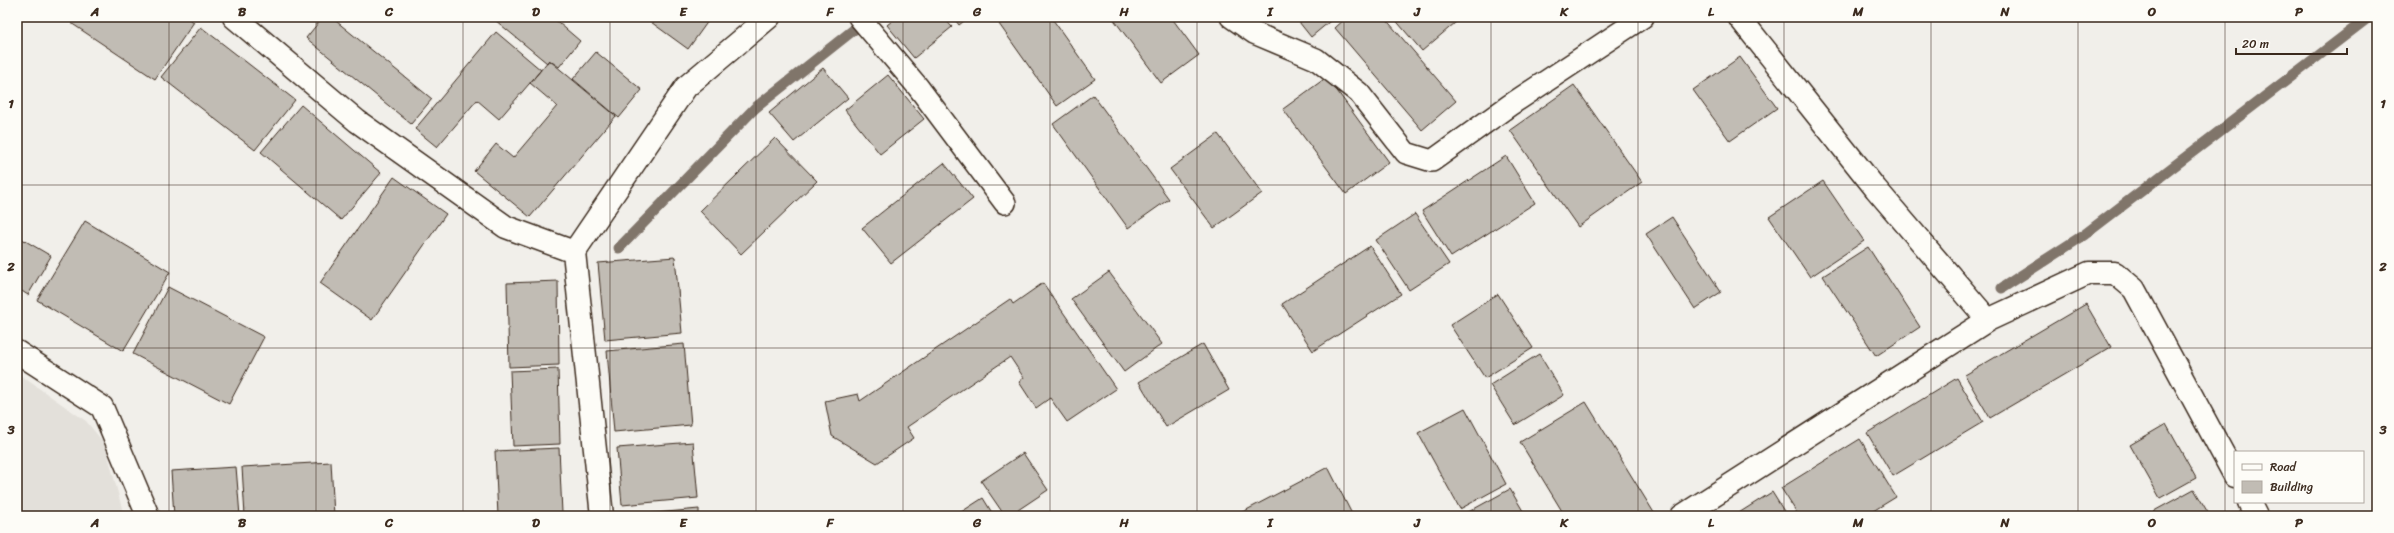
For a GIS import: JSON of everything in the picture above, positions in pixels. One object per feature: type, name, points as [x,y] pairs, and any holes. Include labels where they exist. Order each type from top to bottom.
[{"type":"street","points":[[234,17],[357,121],[506,227],[574,252]]},
{"type":"street","points":[[602,516],[574,252],[686,87],[769,17]]},
{"type":"street","points":[[1739,17],[1876,189],[1988,320]]},
{"type":"street","points":[[1682,516],[1988,320],[2089,273],[2115,273],[2134,289],[2234,474]]},
{"type":"street","points":[[17,352],[102,407],[148,516]]},
{"type":"street","points":[[2250,503],[2256,516]]},
{"type":"lane","points":[[859,17],[918,87],[1005,204]]},
{"type":"lane","points":[[1232,17],[1254,33],[1316,59],[1358,93],[1406,153],[1432,161],[1510,105],[1643,17]]},
{"type":"shaded area","points":[[17,373],[86,421],[105,444],[124,516],[17,516]]},
{"type":"building","points":[[75,17],[186,17],[194,22],[155,79],[71,23]]},
{"type":"building","points":[[323,17],[331,17],[432,99],[411,124],[306,38]]},
{"type":"building","points":[[498,17],[552,17],[580,41],[559,67],[549,60],[547,63],[495,20]]},
{"type":"building","points":[[644,17],[711,17],[688,49]]},
{"type":"building","points":[[897,17],[943,17],[952,27],[914,58],[887,25]]},
{"type":"building","points":[[953,17],[969,17],[959,25]]},
{"type":"building","points":[[1009,17],[1051,17],[1095,79],[1057,106],[999,24]]},
{"type":"building","points":[[1112,17],[1171,17],[1199,55],[1161,83]]},
{"type":"building","points":[[1295,17],[1335,17],[1311,37]]},
{"type":"building","points":[[1347,17],[1384,17],[1456,101],[1422,130],[1335,28]]},
{"type":"building","points":[[1393,17],[1462,17],[1422,51]]},
{"type":"building","points":[[201,27],[295,100],[255,150],[161,77]]},
{"type":"building","points":[[496,32],[541,70],[499,119],[477,100],[437,147],[415,129]]},
{"type":"building","points":[[596,52],[642,90],[619,118],[573,79]]},
{"type":"building","points":[[1740,57],[1777,108],[1730,141],[1693,90]]},
{"type":"building","points":[[549,60],[616,116],[530,217],[474,171],[496,144],[513,158],[557,106],[530,83]]},
{"type":"building","points":[[823,68],[848,98],[794,142],[769,113]]},
{"type":"building","points":[[888,75],[924,119],[880,154],[845,110]]},
{"type":"building","points":[[1327,77],[1389,162],[1346,194],[1283,109]]},
{"type":"building","points":[[1574,85],[1642,182],[1578,227],[1510,130]]},
{"type":"building","points":[[1093,95],[1169,199],[1128,228],[1053,124]]},
{"type":"building","points":[[301,105],[381,173],[341,220],[261,152]]},
{"type":"building","points":[[1218,134],[1262,193],[1214,228],[1170,169]]},
{"type":"building","points":[[775,138],[817,181],[741,254],[700,211]]},
{"type":"building","points":[[1506,156],[1535,203],[1451,257],[1422,211]]},
{"type":"building","points":[[944,163],[973,199],[891,263],[862,228]]},
{"type":"building","points":[[394,177],[446,214],[372,320],[320,283]]},
{"type":"building","points":[[1823,181],[1864,241],[1810,277],[1769,217]]},
{"type":"building","points":[[1415,214],[1449,264],[1409,290],[1376,240]]},
{"type":"building","points":[[1672,217],[1721,292],[1695,309],[1646,234]]},
{"type":"building","points":[[85,221],[170,272],[123,351],[37,300]]},
{"type":"building","points":[[17,236],[51,256],[28,295],[17,288]]},
{"type":"building","points":[[1370,246],[1401,294],[1313,351],[1282,304]]},
{"type":"building","points":[[1868,247],[1920,327],[1876,356],[1823,276]]},
{"type":"building","points":[[675,257],[682,333],[605,340],[598,263]]},
{"type":"building","points":[[1109,272],[1162,344],[1124,372],[1071,299]]},
{"type":"building","points":[[558,281],[559,365],[509,367],[507,283]]},
{"type":"building","points":[[1043,283],[1116,389],[1067,422],[1050,398],[1036,408],[1019,382],[1024,378],[1010,357],[907,427],[914,438],[877,463],[832,436],[825,401],[858,394],[860,401],[1010,299],[1013,304]]},
{"type":"building","points":[[168,287],[264,337],[229,404],[133,354]]},
{"type":"building","points":[[1498,294],[1533,348],[1485,378],[1450,325]]},
{"type":"building","points":[[2086,304],[2111,347],[1990,418],[1965,375]]},
{"type":"building","points":[[684,344],[691,425],[614,432],[607,351]]},
{"type":"building","points":[[1203,344],[1229,390],[1166,427],[1139,382]]},
{"type":"building","points":[[1539,354],[1564,395],[1515,425],[1490,385]]},
{"type":"building","points":[[558,369],[560,444],[513,446],[510,371]]},
{"type":"building","points":[[1957,378],[1983,422],[1893,476],[1867,433]]},
{"type":"building","points":[[1586,402],[1656,516],[1565,516],[1520,442]]},
{"type":"building","points":[[1465,408],[1506,484],[1460,509],[1418,433]]},
{"type":"building","points":[[2166,424],[2196,478],[2160,498],[2130,445]]},
{"type":"building","points":[[1860,439],[1896,497],[1865,516],[1799,516],[1781,488]]},
{"type":"building","points":[[693,442],[698,498],[622,505],[617,448]]},
{"type":"building","points":[[559,448],[562,513],[498,516],[495,451]]},
{"type":"building","points":[[1023,453],[1048,490],[1009,516],[1005,516],[981,481]]},
{"type":"building","points":[[331,462],[334,516],[245,516],[242,467]]},
{"type":"building","points":[[236,467],[240,516],[174,516],[171,471]]},
{"type":"building","points":[[1328,467],[1353,516],[1235,516]]},
{"type":"building","points":[[1510,489],[1526,516],[1463,516],[1463,515]]},
{"type":"building","points":[[2194,489],[2210,516],[2157,516],[2154,511]]},
{"type":"building","points":[[1772,492],[1787,516],[1734,516]]},
{"type":"building","points":[[983,498],[994,516],[955,516]]},
{"type":"building","points":[[699,509],[699,516],[623,516]]},
{"type":"waterway","points":[[2002,288],[2084,235],[2369,17]]},
{"type":"waterway","points":[[619,248],[755,108],[866,20]]}]
